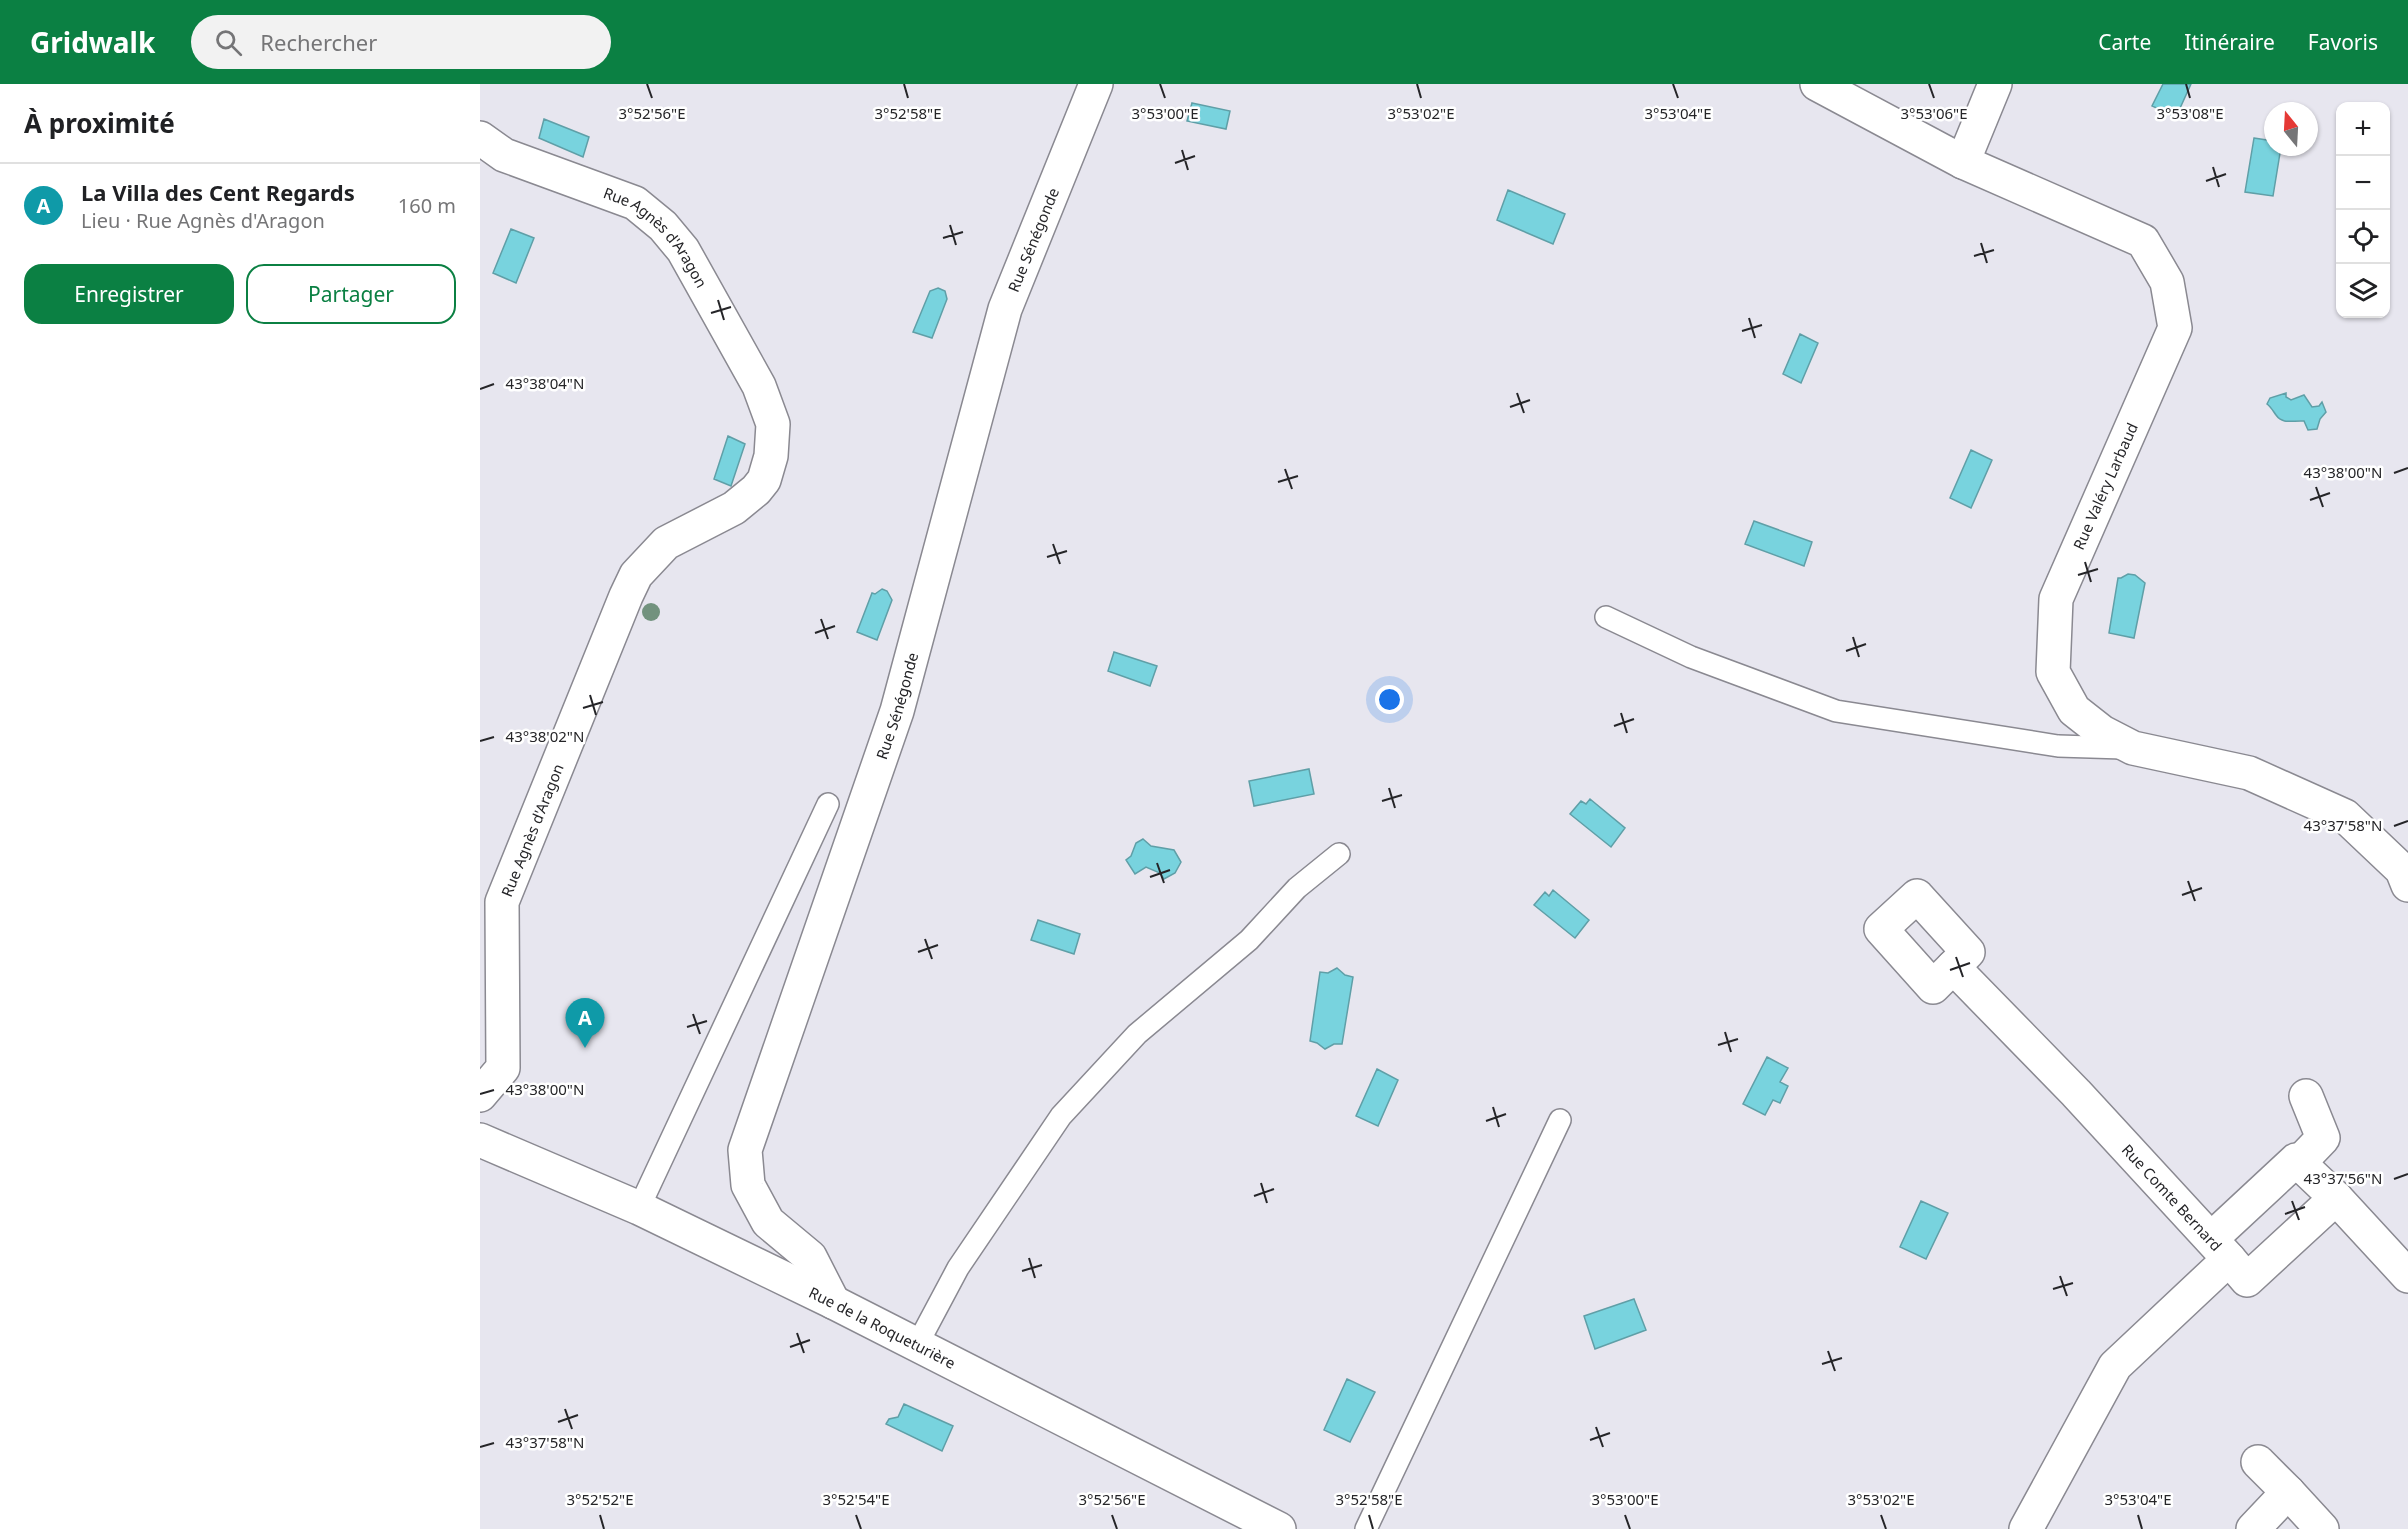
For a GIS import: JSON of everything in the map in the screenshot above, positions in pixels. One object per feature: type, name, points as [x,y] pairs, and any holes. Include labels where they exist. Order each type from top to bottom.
[{"type":"street","name":"Rue Sénégonde","points":[[833,1302],[810,1257],[768,1222],[748,1185],[745,1150],[897,711],[1005,309],[1096,84]]},
{"type":"street","name":"Rue Valéry Larbaud","points":[[1817,84],[1963,162],[2143,241],[2167,282],[2175,328],[2056,598],[2053,672],[2074,710],[2102,732],[2133,748],[2249,773],[2345,816],[2402,870],[2408,885]]},
{"type":"street","points":[[1963,162],[1995,84]]},
{"type":"street","name":"Rue Agnès d'Aragon","points":[[480,138],[504,155],[635,203],[663,226],[683,250],[759,386],[773,424],[771,456],[764,480],[756,490],[734,508],[666,543],[636,575],[626,596],[502,902],[503,1068],[480,1095]]},
{"type":"street","name":"Rue Comte Bernard","points":[[1953,968],[2076,1093],[2220,1249],[2115,1366],[2026,1529]]},
{"type":"street","points":[[2299,1163],[2323,1138],[2306,1096]]},
{"type":"street","name":"Rue de la Roqueturière","points":[[480,1140],[639,1208],[833,1302],[1279,1529]]},
{"type":"street","points":[[2336,1198],[2247,1280],[2220,1249],[2296,1160],[2336,1198],[2408,1276]]},
{"type":"street","points":[[2259,1462],[2322,1529]]},
{"type":"street","points":[[2253,1529],[2288,1492]]},
{"type":"lane","points":[[1606,617],[1691,657],[1836,711],[2058,746],[2133,748]]},
{"type":"lane","points":[[639,1208],[828,804]]},
{"type":"lane","points":[[917,1345],[958,1268],[1060,1116],[1137,1034],[1249,940],[1297,888],[1339,854]]},
{"type":"lane","points":[[1366,1529],[1560,1120]]},
{"type":"water","points":[[2163,84],[2191,84],[2176,117],[2152,106]]},
{"type":"water","points":[[1192,103],[1230,111],[1226,129],[1187,121]]},
{"type":"water","points":[[544,119],[589,137],[583,157],[539,138]]},
{"type":"water","points":[[2254,138],[2264,140],[2264,156],[2280,156],[2273,196],[2245,192]]},
{"type":"water","points":[[1508,190],[1565,214],[1553,244],[1497,220]]},
{"type":"water","points":[[511,229],[534,238],[516,283],[493,273]]},
{"type":"water","points":[[938,288],[945,291],[947,299],[932,338],[913,332],[930,291]]},
{"type":"water","points":[[1800,334],[1818,343],[1801,383],[1783,374]]},
{"type":"water","points":[[2286,393],[2286,397],[2291,400],[2304,395],[2312,407],[2319,406],[2322,402],[2326,412],[2320,419],[2317,429],[2308,430],[2304,421],[2282,420],[2267,404],[2270,398]]},
{"type":"water","points":[[728,436],[745,444],[731,486],[714,479]]},
{"type":"water","points":[[1971,450],[1992,460],[1971,508],[1950,498]]},
{"type":"water","points":[[1754,521],[1812,542],[1804,566],[1745,544]]},
{"type":"water","points":[[2128,574],[2135,575],[2145,583],[2134,638],[2109,633],[2118,578]]},
{"type":"water","points":[[882,589],[887,591],[892,600],[877,640],[857,632],[872,593],[875,594]]},
{"type":"water","points":[[1114,652],[1157,666],[1150,686],[1108,671]]},
{"type":"water","points":[[1309,769],[1314,794],[1254,806],[1249,781]]},
{"type":"water","points":[[1590,799],[1625,828],[1611,847],[1570,814],[1581,801],[1586,804]]},
{"type":"water","points":[[1143,839],[1151,846],[1174,850],[1181,862],[1175,873],[1164,879],[1160,873],[1146,867],[1135,874],[1126,860],[1131,856],[1136,843]]},
{"type":"water","points":[[1553,890],[1589,920],[1575,938],[1534,905],[1545,892],[1549,896]]},
{"type":"water","points":[[1038,920],[1080,934],[1074,954],[1031,940]]},
{"type":"water","points":[[1337,968],[1345,975],[1353,977],[1342,1044],[1334,1044],[1325,1049],[1310,1041],[1320,972],[1328,973]]},
{"type":"water","points":[[1767,1057],[1788,1068],[1780,1082],[1788,1086],[1780,1103],[1773,1100],[1765,1115],[1743,1104]]},
{"type":"water","points":[[1377,1069],[1398,1080],[1378,1126],[1356,1116]]},
{"type":"water","points":[[1921,1201],[1948,1213],[1926,1259],[1900,1247]]},
{"type":"water","points":[[1634,1299],[1646,1330],[1595,1349],[1584,1316]]},
{"type":"water","points":[[1347,1379],[1375,1392],[1350,1442],[1324,1430]]},
{"type":"water","points":[[904,1404],[953,1426],[942,1451],[886,1424],[889,1419],[898,1417]]},
{"type":"place","name":"La Villa des Cent Regards","points":[[585,1048]]}]
